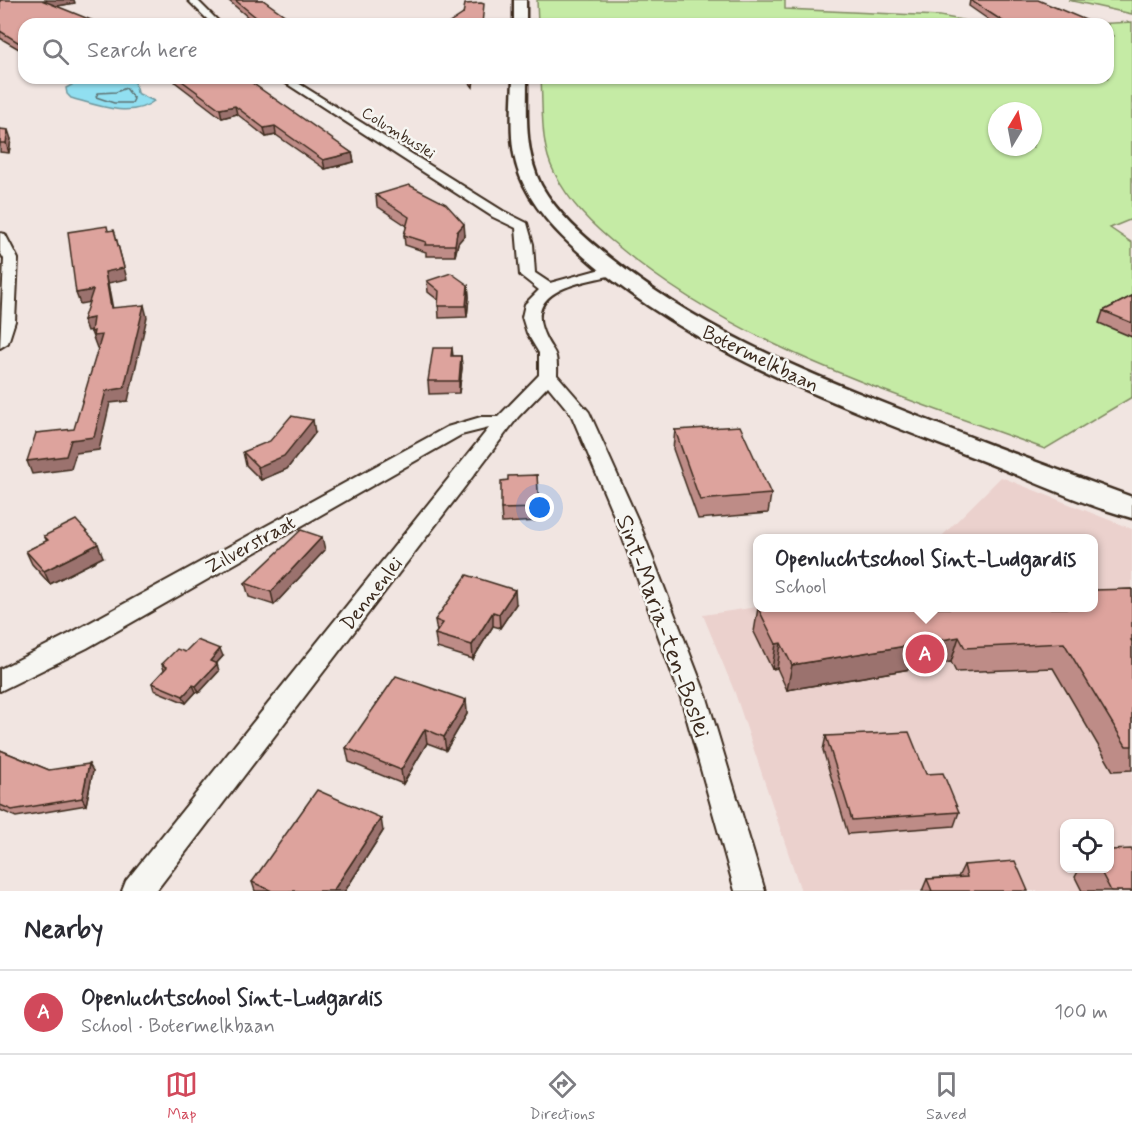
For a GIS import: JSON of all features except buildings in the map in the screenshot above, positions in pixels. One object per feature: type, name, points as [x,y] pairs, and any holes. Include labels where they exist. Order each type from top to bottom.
[{"type":"main road","points":[[520,0],[520,18]]},
{"type":"main road","name":"Botermelkbaan","points":[[520,84],[521,150],[527,173],[539,196],[571,235],[644,295],[697,328],[812,384],[1132,508]]},
{"type":"street","points":[[192,0],[211,18]]},
{"type":"street","name":"Columbuslei","points":[[292,84],[498,214],[522,225],[528,275],[534,282],[548,288]]},
{"type":"street","points":[[0,237],[10,259],[7,321],[0,343]]},
{"type":"street","points":[[548,376],[548,353],[534,332],[531,316],[534,302],[548,288],[612,271]]},
{"type":"street","name":"Dennenlei","points":[[137,891],[505,422],[548,376]]},
{"type":"street","name":"Sint-Maria-ten-Boslei","points":[[548,376],[580,412],[629,525],[694,698],[750,891]]},
{"type":"street","name":"Zilverstraat","points":[[0,681],[88,635],[453,431],[481,423],[505,422]]},
{"type":"shaded area","points":[[1001,477],[1132,529],[1132,891],[801,891],[735,693],[703,615],[753,608],[753,612],[1098,612],[1098,534],[944,534]]},
{"type":"green space","points":[[537,0],[785,0],[785,9],[951,18],[538,18]]},
{"type":"green space","points":[[1068,0],[1132,0],[1132,14]]},
{"type":"green space","points":[[1132,22],[1132,219],[1110,228],[1132,243],[1132,397],[1045,449],[823,366],[769,342],[716,314],[666,283],[619,247],[574,204],[554,172],[546,150],[541,84],[1114,84],[1114,23]]},
{"type":"water","points":[[74,84],[135,84],[137,93],[154,101],[135,109],[113,109],[71,98],[66,88]]},
{"type":"place","name":"Openluchtschool Sint-Ludgardis","points":[[925,654]]}]
